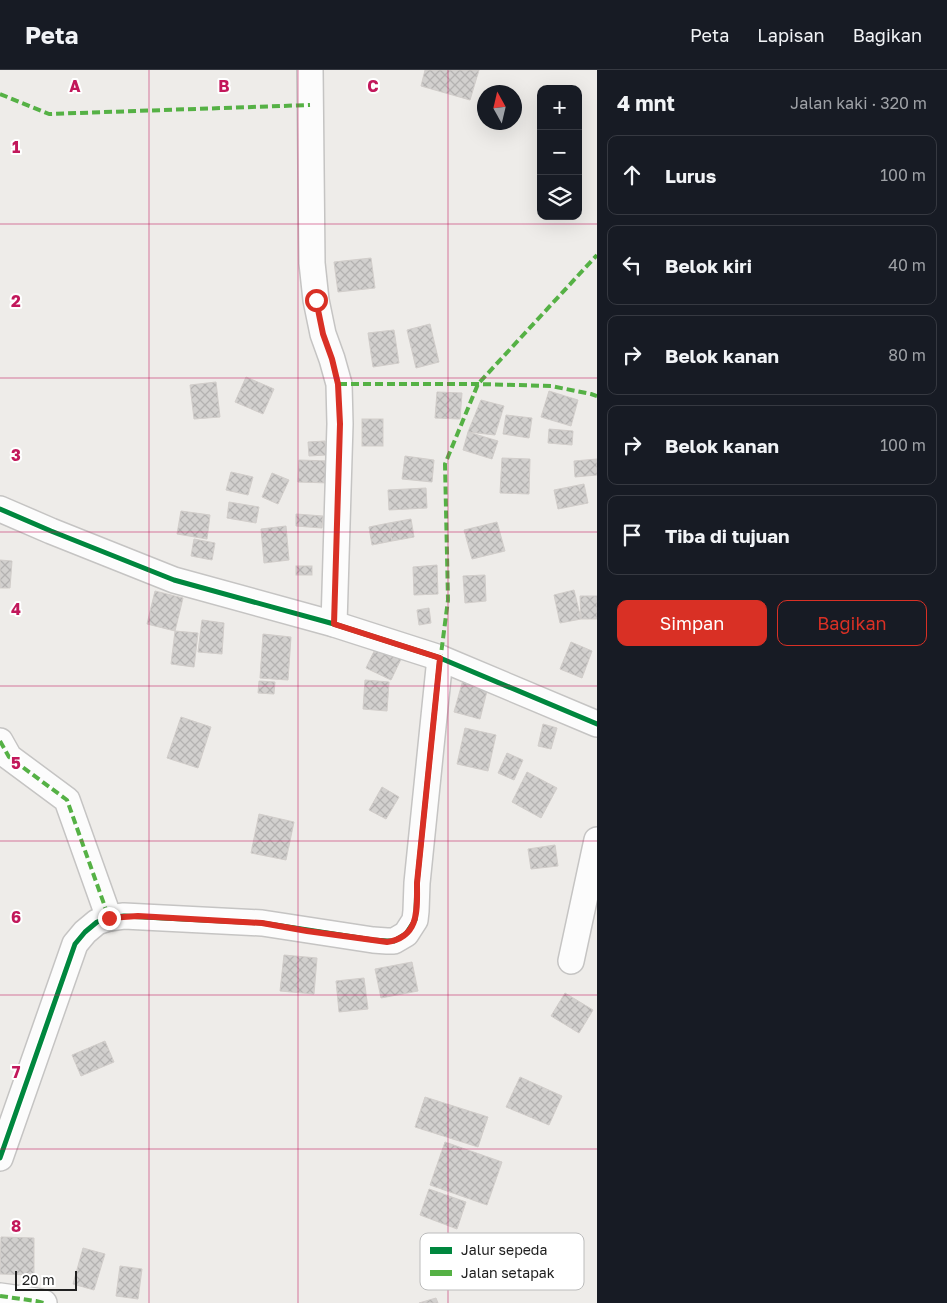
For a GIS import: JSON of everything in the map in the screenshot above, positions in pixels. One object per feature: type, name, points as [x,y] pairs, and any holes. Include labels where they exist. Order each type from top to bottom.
[{"type":"street","points":[[310,70],[312,263],[316,300],[323,334],[338,384],[340,414],[334,624]]},
{"type":"street","points":[[0,509],[174,580],[334,624],[440,658],[597,724]]},
{"type":"street","points":[[0,1158],[75,944],[84,932],[97,922],[109,918],[138,916],[262,923],[381,941],[394,940],[406,934],[415,920],[417,883],[440,658]]},
{"type":"street","points":[[0,741],[9,757],[67,800],[109,918]]},
{"type":"street","points":[[571,961],[597,840]]},
{"type":"street","points":[[0,1296],[44,1303]]},
{"type":"building","points":[[425,70],[479,70],[470,100],[421,86]]},
{"type":"building","points":[[371,258],[375,288],[338,292],[334,262]]},
{"type":"building","points":[[430,324],[439,362],[416,368],[407,330]]},
{"type":"building","points":[[394,330],[399,363],[373,367],[368,333]]},
{"type":"building","points":[[246,377],[274,389],[263,414],[235,402]]},
{"type":"building","points":[[216,382],[220,417],[194,419],[190,385]]},
{"type":"building","points":[[549,391],[578,400],[571,426],[541,417]]},
{"type":"building","points":[[437,392],[462,393],[460,419],[435,418]]},
{"type":"building","points":[[481,400],[504,406],[495,435],[468,432]]},
{"type":"building","points":[[506,415],[532,418],[529,438],[503,434]]},
{"type":"building","points":[[362,419],[383,419],[383,446],[362,446]]},
{"type":"building","points":[[549,429],[573,431],[572,445],[548,443]]},
{"type":"building","points":[[468,432],[498,441],[492,459],[463,450]]},
{"type":"building","points":[[325,441],[326,455],[309,456],[308,442]]},
{"type":"building","points":[[405,456],[434,460],[432,482],[402,479]]},
{"type":"building","points":[[502,458],[530,459],[529,494],[500,493]]},
{"type":"building","points":[[597,459],[597,475],[575,477],[574,461]]},
{"type":"building","points":[[299,460],[329,461],[329,483],[298,482]]},
{"type":"building","points":[[231,472],[253,477],[248,495],[226,490]]},
{"type":"building","points":[[272,473],[289,480],[278,504],[262,497]]},
{"type":"building","points":[[584,484],[588,503],[558,509],[554,490]]},
{"type":"building","points":[[426,488],[427,508],[389,510],[388,490]]},
{"type":"building","points":[[229,502],[259,507],[256,523],[227,518]]},
{"type":"building","points":[[181,511],[210,515],[207,539],[177,534]]},
{"type":"building","points":[[296,514],[323,516],[322,528],[296,526]]},
{"type":"building","points":[[411,519],[414,537],[392,541],[389,523]]},
{"type":"building","points":[[497,522],[505,551],[472,559],[464,530]]},
{"type":"building","points":[[389,523],[392,541],[372,545],[369,527]]},
{"type":"building","points":[[286,526],[289,560],[264,563],[261,529]]},
{"type":"building","points":[[194,539],[215,543],[212,560],[191,556]]},
{"type":"building","points":[[0,560],[12,561],[10,588],[0,588]]},
{"type":"building","points":[[437,565],[438,594],[414,595],[413,567]]},
{"type":"building","points":[[296,566],[312,566],[312,575],[296,575]]},
{"type":"building","points":[[485,575],[486,601],[465,603],[463,576]]},
{"type":"building","points":[[574,590],[581,619],[560,623],[554,595]]},
{"type":"building","points":[[155,591],[183,598],[175,631],[147,624]]},
{"type":"building","points":[[580,596],[597,596],[597,619],[581,619]]},
{"type":"building","points":[[429,608],[431,623],[419,625],[417,610]]},
{"type":"building","points":[[202,620],[224,623],[222,654],[198,652]]},
{"type":"building","points":[[175,631],[198,633],[194,667],[171,664]]},
{"type":"building","points":[[263,634],[291,637],[288,680],[260,678]]},
{"type":"building","points":[[571,642],[592,651],[582,678],[560,669]]},
{"type":"building","points":[[378,643],[403,655],[391,680],[366,668]]},
{"type":"building","points":[[365,680],[389,682],[387,711],[363,709]]},
{"type":"building","points":[[463,680],[488,687],[480,719],[454,712]]},
{"type":"building","points":[[259,681],[275,682],[274,694],[258,693]]},
{"type":"building","points":[[181,717],[211,727],[198,768],[167,758]]},
{"type":"building","points":[[543,724],[557,728],[551,749],[538,746]]},
{"type":"building","points":[[465,728],[496,735],[488,771],[457,764]]},
{"type":"building","points":[[507,753],[523,760],[514,780],[498,773]]},
{"type":"building","points":[[527,772],[557,788],[541,818],[512,802]]},
{"type":"building","points":[[382,787],[399,797],[386,819],[369,810]]},
{"type":"building","points":[[259,814],[294,822],[286,860],[251,853]]},
{"type":"building","points":[[555,845],[558,866],[531,869],[528,849]]},
{"type":"building","points":[[284,955],[317,958],[314,994],[280,991]]},
{"type":"building","points":[[412,962],[418,991],[381,998],[375,969]]},
{"type":"building","points":[[364,978],[368,1009],[339,1012],[336,981]]},
{"type":"building","points":[[565,993],[593,1010],[579,1033],[551,1016]]},
{"type":"building","points":[[105,1041],[114,1062],[81,1076],[72,1055]]},
{"type":"building","points":[[520,1077],[562,1096],[549,1125],[506,1107]]},
{"type":"building","points":[[425,1097],[488,1117],[478,1147],[415,1127]]},
{"type":"building","points":[[445,1142],[502,1162],[487,1205],[430,1185]]},
{"type":"building","points":[[429,1189],[466,1202],[457,1229],[420,1215]]},
{"type":"building","points":[[1,1237],[34,1238],[34,1275],[0,1274]]},
{"type":"building","points":[[83,1248],[105,1254],[94,1290],[73,1284]]},
{"type":"building","points":[[120,1266],[142,1269],[138,1299],[116,1296]]},
{"type":"building","points":[[436,1298],[438,1303],[419,1303]]},
{"type":"marked path","points":[[0,94],[49,114],[310,105]]},
{"type":"marked path","points":[[440,662],[448,600],[445,464],[478,384],[597,255]]},
{"type":"marked path","points":[[339,384],[551,386],[597,396]]},
{"type":"marked path","points":[[0,741],[9,757],[67,800],[109,918]]},
{"type":"marked path","points":[[0,1296],[44,1303]]},
{"type":"cycle path","points":[[0,509],[174,580],[334,624],[440,658],[597,724]]},
{"type":"cycle path","points":[[0,1158],[75,944],[97,922],[124,916],[262,923],[387,941],[394,941],[406,934],[415,920],[417,883],[440,658]]},
{"type":"route","points":[[109,918],[138,916],[262,923],[387,942],[401,938],[411,928],[415,920],[417,883],[440,658],[334,624],[340,424],[338,384],[323,334],[316,300]]}]
